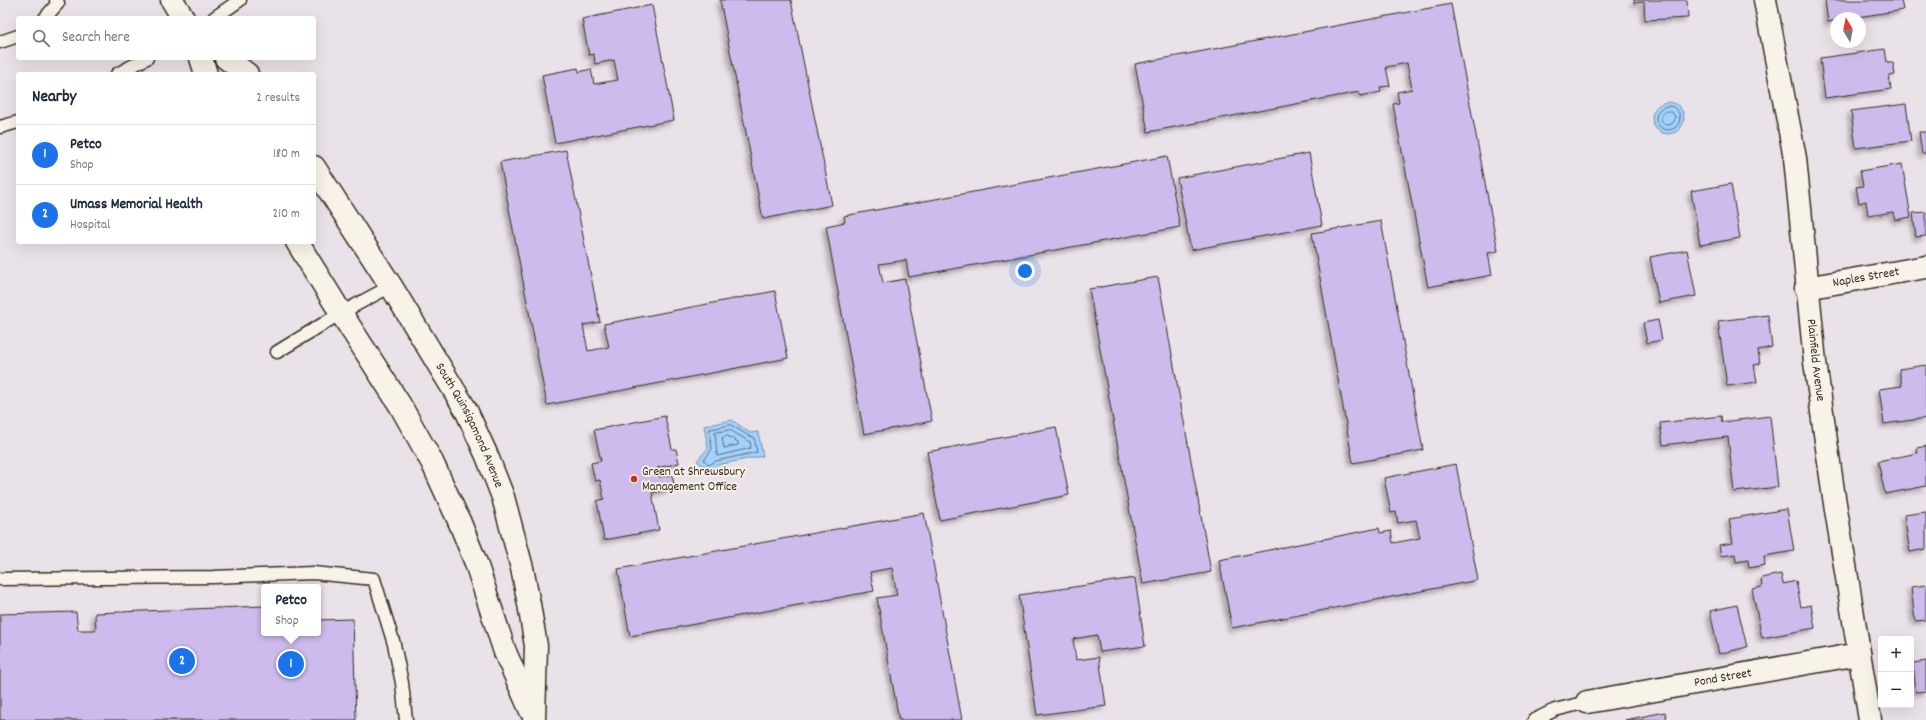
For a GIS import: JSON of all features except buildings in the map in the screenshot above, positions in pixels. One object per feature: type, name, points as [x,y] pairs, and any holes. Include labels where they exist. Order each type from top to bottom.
[{"type":"main road","points":[[172,0],[182,16]]},
{"type":"main road","name":"Plainfield Avenue","points":[[1765,0],[1795,158],[1806,288],[1833,491],[1870,720]]},
{"type":"main road","points":[[202,60],[205,72]]},
{"type":"main road","points":[[229,60],[244,72]]},
{"type":"main road","name":"South Quinsigamond Avenue","points":[[316,170],[391,286],[466,410],[487,456],[503,497],[522,568],[536,646],[534,718]]},
{"type":"main road","name":"South Quinsigamond Avenue","points":[[299,244],[340,313],[400,405],[432,462],[460,523],[476,563],[505,652],[534,718]]},
{"type":"main road","name":"Naples Street","points":[[1806,288],[1926,266]]},
{"type":"main road","name":"Pond Street","points":[[1587,702],[1859,654]]},
{"type":"lane","points":[[47,16],[58,3],[56,0]]},
{"type":"lane","points":[[217,16],[240,0]]},
{"type":"lane","points":[[0,42],[16,37]]},
{"type":"lane","points":[[121,72],[142,60]]},
{"type":"lane","points":[[0,126],[16,122]]},
{"type":"lane","points":[[277,352],[340,313],[391,286]]},
{"type":"lane","points":[[0,579],[214,577],[313,573],[374,579],[394,644],[402,683],[406,720]]},
{"type":"lane","points":[[1534,720],[1556,715],[1587,702]]},
{"type":"water","points":[[1671,102],[1677,104],[1682,109],[1684,118],[1682,127],[1677,132],[1665,134],[1659,132],[1654,127],[1652,115],[1654,109],[1659,104]]},
{"type":"water","points":[[732,420],[750,433],[758,432],[763,456],[717,465],[711,471],[697,461],[708,448],[704,426]]},
{"type":"place","name":"Green at Shrewsbury Management Office","points":[[634,479]]},
{"type":"place","name":"Umass Memorial Health","points":[[182,661]]},
{"type":"place","name":"Petco","points":[[291,664]]}]
